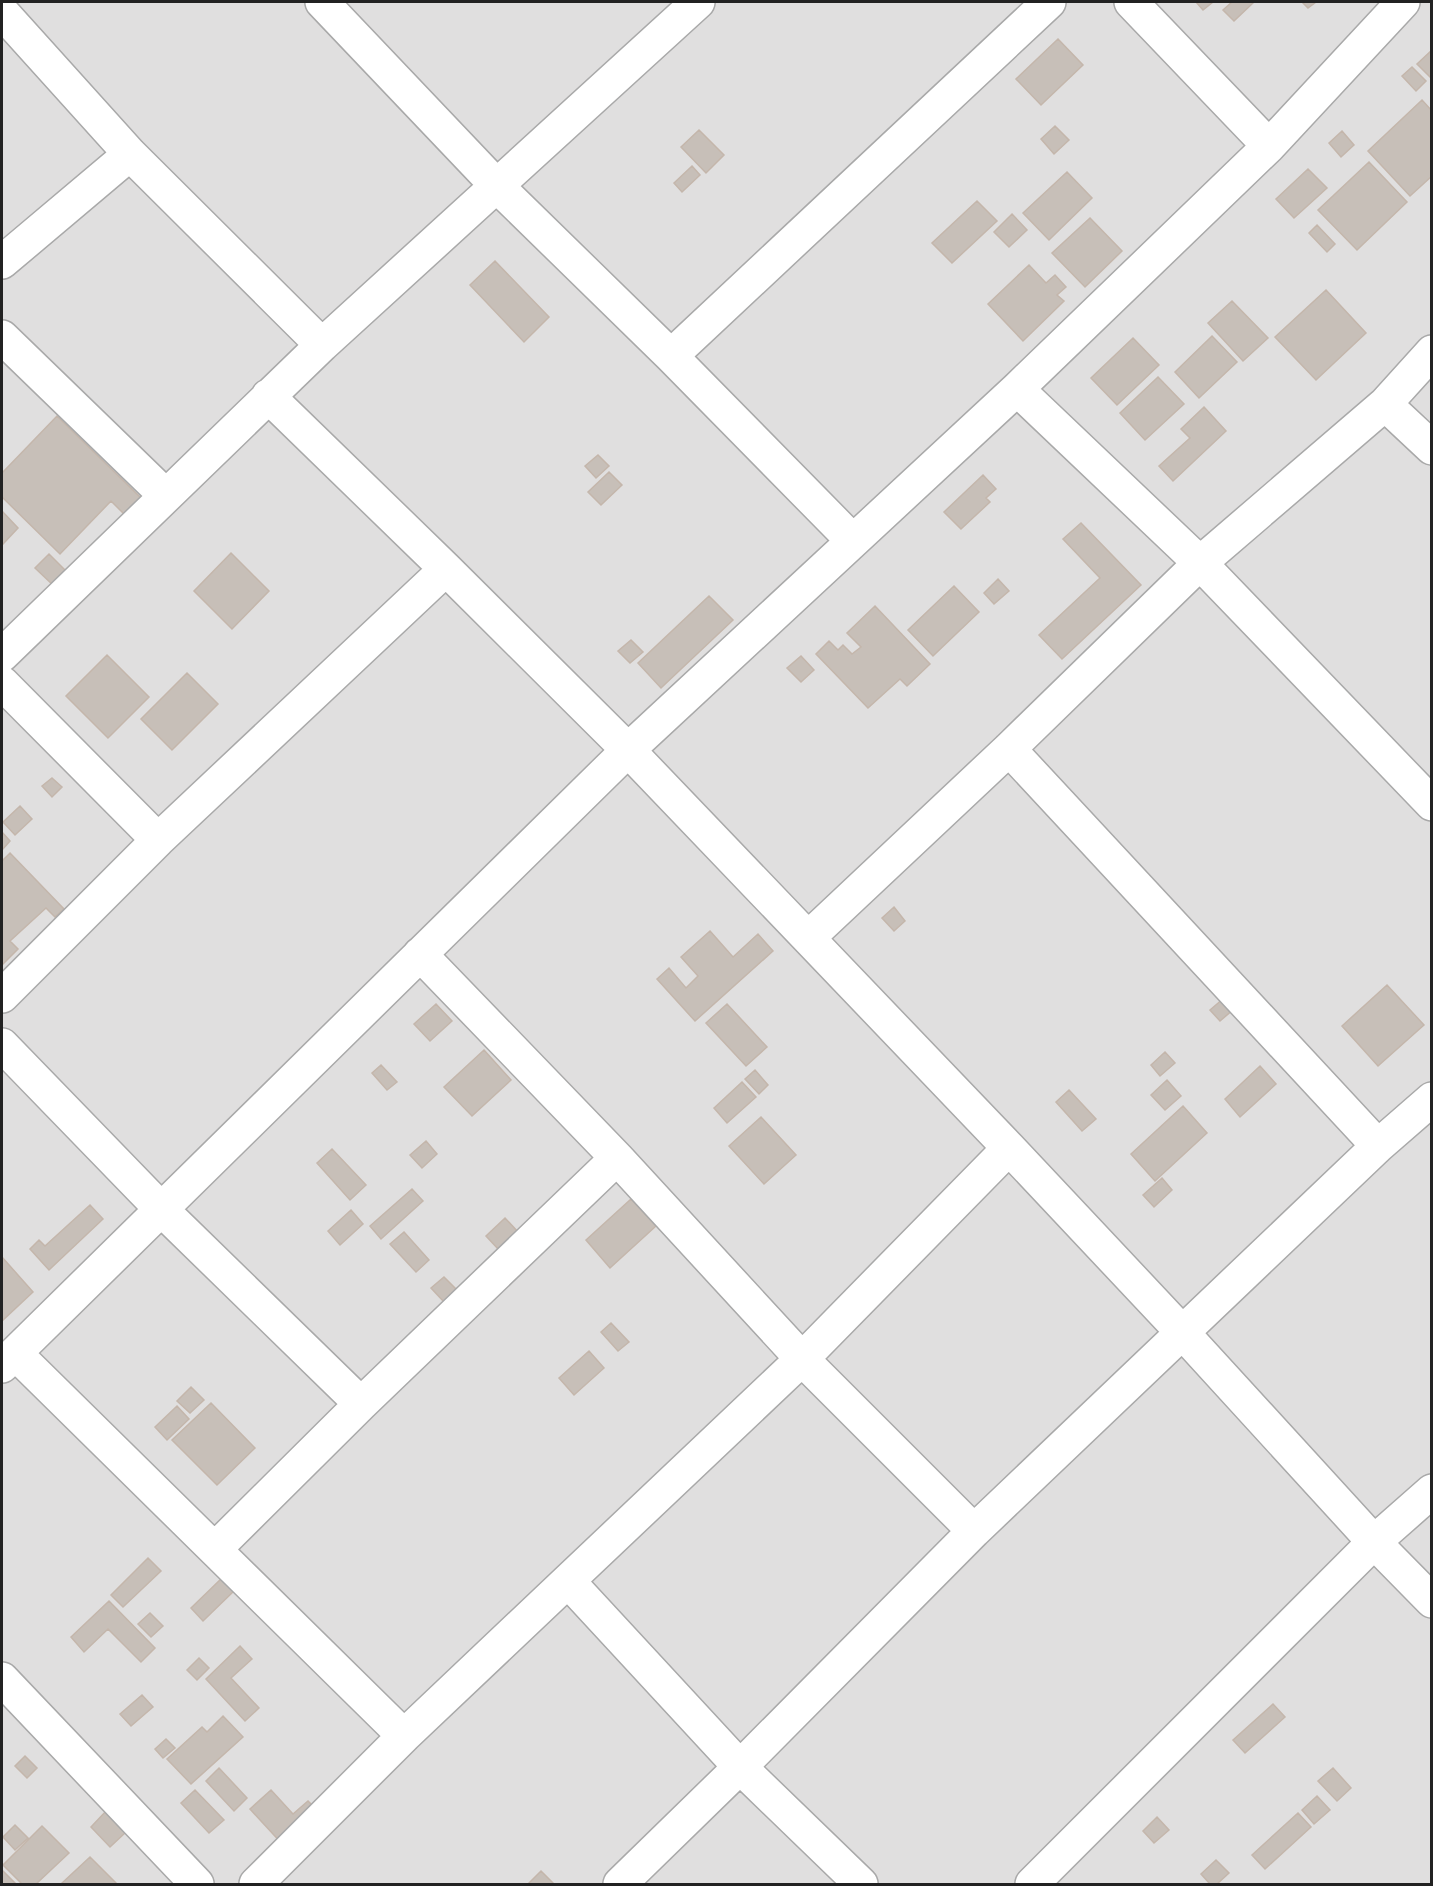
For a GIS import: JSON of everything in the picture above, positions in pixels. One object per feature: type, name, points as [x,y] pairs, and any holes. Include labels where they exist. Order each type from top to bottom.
[{"type":"street","points":[[322,2],[497,186],[671,356],[853,541]]},
{"type":"street","points":[[2,654],[322,345],[698,2]]},
{"type":"street","points":[[671,356],[1048,2]]},
{"type":"street","points":[[1131,2],[1269,146]]},
{"type":"street","points":[[404,1736],[215,1549],[9,1360],[628,750],[1017,389],[1269,146],[1403,2]]},
{"type":"street","points":[[2,12],[130,154],[322,345]]},
{"type":"street","points":[[2,262],[130,154]]},
{"type":"street","points":[[2,337],[165,495]]},
{"type":"street","points":[[808,938],[1009,749],[1200,563],[1385,404],[1431,352]]},
{"type":"street","points":[[1017,389],[1200,563],[1431,804]]},
{"type":"street","points":[[268,396],[628,750],[1010,1148],[1431,1601]]},
{"type":"street","points":[[1385,404],[1431,448]]},
{"type":"street","points":[[2,996],[158,840],[446,569]]},
{"type":"street","points":[[2,683],[158,840]]},
{"type":"street","points":[[1009,749],[1378,1146]]},
{"type":"street","points":[[420,954],[617,1158],[802,1359],[974,1531]]},
{"type":"street","points":[[2,1045],[162,1210],[362,1404]]},
{"type":"street","points":[[620,1884],[740,1767],[974,1531],[1378,1146],[1431,1099]]},
{"type":"street","points":[[256,1884],[404,1736],[802,1359],[1010,1148]]},
{"type":"street","points":[[215,1549],[617,1158]]},
{"type":"street","points":[[1032,1884],[1374,1542],[1431,1491]]},
{"type":"street","points":[[568,1581],[740,1767],[861,1884]]},
{"type":"street","points":[[7,1697],[197,1884]]},
{"type":"shaded area","points":[[2,2],[1431,2],[1431,1884],[2,1884]]},
{"type":"building","points":[[1196,2],[1213,2],[1203,10]]},
{"type":"building","points":[[1232,2],[1254,2],[1234,21],[1223,10]]},
{"type":"building","points":[[1302,2],[1316,2],[1308,8]]},
{"type":"building","points":[[1058,39],[1083,65],[1041,105],[1016,79]]},
{"type":"building","points":[[1432,50],[1432,79],[1417,64]]},
{"type":"building","points":[[1412,67],[1426,81],[1416,91],[1402,76]]},
{"type":"building","points":[[1422,100],[1432,111],[1432,176],[1410,196],[1368,151]]},
{"type":"building","points":[[1055,126],[1069,140],[1054,154],[1041,139]]},
{"type":"building","points":[[699,130],[724,155],[706,173],[681,147]]},
{"type":"building","points":[[1342,131],[1354,145],[1341,157],[1329,143]]},
{"type":"building","points":[[1369,162],[1407,202],[1357,250],[1318,210]]},
{"type":"building","points":[[692,166],[700,175],[682,192],[674,183]]},
{"type":"building","points":[[1308,169],[1327,188],[1294,218],[1276,199]]},
{"type":"building","points":[[1067,172],[1092,198],[1049,240],[1023,213]]},
{"type":"building","points":[[977,201],[997,221],[952,263],[932,243]]},
{"type":"building","points":[[1012,214],[1027,230],[1009,247],[994,232]]},
{"type":"building","points":[[1090,218],[1122,251],[1085,287],[1052,253]]},
{"type":"building","points":[[1317,225],[1335,244],[1327,252],[1309,233]]},
{"type":"building","points":[[495,261],[549,317],[524,342],[470,285]]},
{"type":"building","points":[[1029,265],[1046,283],[1055,275],[1066,287],[1057,295],[1064,301],[1023,341],[988,304]]},
{"type":"building","points":[[1326,290],[1366,333],[1316,380],[1275,337]]},
{"type":"building","points":[[1232,301],[1268,338],[1243,361],[1208,323]]},
{"type":"building","points":[[1212,336],[1237,362],[1199,398],[1175,372]]},
{"type":"building","points":[[1133,338],[1159,365],[1117,405],[1091,378]]},
{"type":"building","points":[[1158,377],[1184,404],[1145,440],[1120,413]]},
{"type":"building","points":[[1204,407],[1226,431],[1173,481],[1159,466],[1190,438],[1181,429]]},
{"type":"building","points":[[57,416],[142,499],[126,516],[111,501],[60,554],[2,497],[2,473]]},
{"type":"building","points":[[598,455],[609,466],[596,478],[585,466]]},
{"type":"building","points":[[609,472],[622,485],[601,505],[588,492]]},
{"type":"building","points":[[983,475],[996,489],[986,498],[990,502],[961,529],[944,512]]},
{"type":"building","points":[[2,511],[18,528],[2,545]]},
{"type":"building","points":[[1081,523],[1141,585],[1062,659],[1039,635],[1100,578],[1063,539]]},
{"type":"building","points":[[231,553],[269,591],[232,629],[194,591]]},
{"type":"building","points":[[49,554],[68,573],[55,587],[35,568]]},
{"type":"building","points":[[998,579],[1009,591],[994,604],[984,593]]},
{"type":"building","points":[[954,586],[979,612],[933,656],[908,630]]},
{"type":"building","points":[[709,596],[733,620],[661,688],[638,663]]},
{"type":"building","points":[[875,606],[930,664],[907,686],[900,679],[868,708],[816,654],[829,641],[838,650],[843,645],[852,654],[861,647],[847,633]]},
{"type":"building","points":[[631,640],[643,652],[630,663],[618,651]]},
{"type":"building","points":[[107,655],[149,697],[108,738],[66,696]]},
{"type":"building","points":[[801,656],[814,670],[801,682],[787,668]]},
{"type":"building","points":[[187,673],[218,704],[172,750],[141,719]]},
{"type":"building","points":[[52,778],[62,787],[52,797],[42,786]]},
{"type":"building","points":[[20,806],[32,819],[15,835],[3,822]]},
{"type":"building","points":[[2,832],[10,841],[2,850]]},
{"type":"building","points":[[10,853],[64,909],[55,917],[46,908],[10,941],[18,949],[2,965],[2,861]]},
{"type":"building","points":[[894,907],[905,921],[894,931],[882,918]]},
{"type":"building","points":[[710,931],[733,957],[758,934],[773,951],[695,1021],[657,979],[669,968],[686,988],[698,976],[681,957]]},
{"type":"building","points":[[1387,985],[1424,1025],[1378,1066],[1342,1026]]},
{"type":"building","points":[[1224,998],[1234,1009],[1220,1021],[1210,1010]]},
{"type":"building","points":[[436,1004],[452,1021],[430,1041],[414,1024]]},
{"type":"building","points":[[727,1004],[767,1047],[746,1066],[706,1023]]},
{"type":"building","points":[[484,1050],[511,1080],[472,1116],[444,1087]]},
{"type":"building","points":[[1165,1052],[1175,1063],[1160,1076],[1151,1065]]},
{"type":"building","points":[[381,1065],[397,1082],[387,1090],[372,1073]]},
{"type":"building","points":[[1260,1066],[1276,1084],[1240,1117],[1225,1099]]},
{"type":"building","points":[[755,1070],[768,1085],[759,1094],[745,1079]]},
{"type":"building","points":[[1167,1080],[1181,1096],[1165,1110],[1151,1095]]},
{"type":"building","points":[[742,1082],[756,1097],[727,1123],[714,1108]]},
{"type":"building","points":[[1069,1090],[1096,1119],[1082,1131],[1056,1102]]},
{"type":"building","points":[[1183,1106],[1207,1133],[1155,1181],[1131,1154]]},
{"type":"building","points":[[761,1117],[796,1155],[764,1184],[729,1146]]},
{"type":"building","points":[[426,1141],[437,1154],[422,1168],[410,1155]]},
{"type":"building","points":[[332,1149],[366,1185],[350,1200],[317,1163]]},
{"type":"building","points":[[1162,1178],[1172,1190],[1154,1207],[1143,1195]]},
{"type":"building","points":[[412,1189],[423,1201],[381,1239],[370,1226]]},
{"type":"building","points":[[631,1199],[656,1226],[610,1268],[586,1240]]},
{"type":"building","points":[[90,1205],[103,1219],[49,1270],[30,1249],[39,1240],[45,1246]]},
{"type":"building","points":[[351,1210],[363,1224],[340,1245],[328,1231]]},
{"type":"building","points":[[505,1218],[519,1233],[499,1250],[486,1236]]},
{"type":"building","points":[[404,1232],[429,1260],[416,1272],[390,1244]]},
{"type":"building","points":[[2,1257],[33,1292],[2,1321]]},
{"type":"building","points":[[444,1277],[457,1290],[444,1302],[431,1288]]},
{"type":"building","points":[[611,1323],[629,1342],[618,1351],[601,1332]]},
{"type":"building","points":[[589,1351],[604,1368],[574,1395],[559,1378]]},
{"type":"building","points":[[191,1387],[204,1400],[190,1413],[177,1401]]},
{"type":"building","points":[[211,1403],[255,1448],[217,1485],[172,1440]]},
{"type":"building","points":[[177,1406],[189,1419],[167,1440],[155,1427]]},
{"type":"building","points":[[148,1558],[161,1571],[123,1607],[111,1595]]},
{"type":"building","points":[[224,1576],[236,1589],[203,1621],[191,1608]]},
{"type":"building","points":[[109,1601],[155,1648],[141,1662],[108,1629],[84,1652],[71,1637]]},
{"type":"building","points":[[150,1613],[163,1626],[151,1637],[138,1624]]},
{"type":"building","points":[[240,1646],[252,1659],[231,1678],[259,1708],[245,1721],[206,1679]]},
{"type":"building","points":[[199,1658],[209,1668],[197,1680],[187,1670]]},
{"type":"building","points":[[142,1695],[153,1707],[131,1726],[120,1714]]},
{"type":"building","points":[[1273,1704],[1285,1717],[1245,1753],[1233,1740]]},
{"type":"building","points":[[223,1716],[243,1737],[191,1784],[167,1759],[202,1727],[207,1732]]},
{"type":"building","points":[[166,1739],[175,1748],[163,1758],[155,1749]]},
{"type":"building","points":[[25,1756],[37,1768],[27,1778],[15,1766]]},
{"type":"building","points":[[219,1768],[247,1798],[234,1811],[206,1781]]},
{"type":"building","points":[[1333,1768],[1351,1788],[1337,1801],[1318,1781]]},
{"type":"building","points":[[195,1790],[224,1820],[209,1833],[181,1803]]},
{"type":"building","points":[[271,1790],[293,1814],[308,1801],[320,1813],[284,1846],[250,1809]]},
{"type":"building","points":[[1317,1796],[1330,1810],[1314,1824],[1302,1810]]},
{"type":"building","points":[[106,1811],[126,1832],[110,1847],[91,1827]]},
{"type":"building","points":[[1298,1813],[1311,1827],[1265,1869],[1252,1855]]},
{"type":"building","points":[[1157,1817],[1169,1830],[1154,1843],[1143,1831]]},
{"type":"building","points":[[15,1825],[28,1838],[15,1850],[3,1837]]},
{"type":"building","points":[[42,1826],[69,1853],[36,1884],[22,1884],[3,1865]]},
{"type":"building","points":[[90,1857],[117,1884],[61,1884]]},
{"type":"building","points":[[1216,1860],[1229,1873],[1217,1884],[1210,1884],[1201,1874]]},
{"type":"building","points":[[2,1870],[15,1883],[14,1884],[2,1884]]},
{"type":"building","points":[[541,1871],[554,1884],[529,1883]]}]
